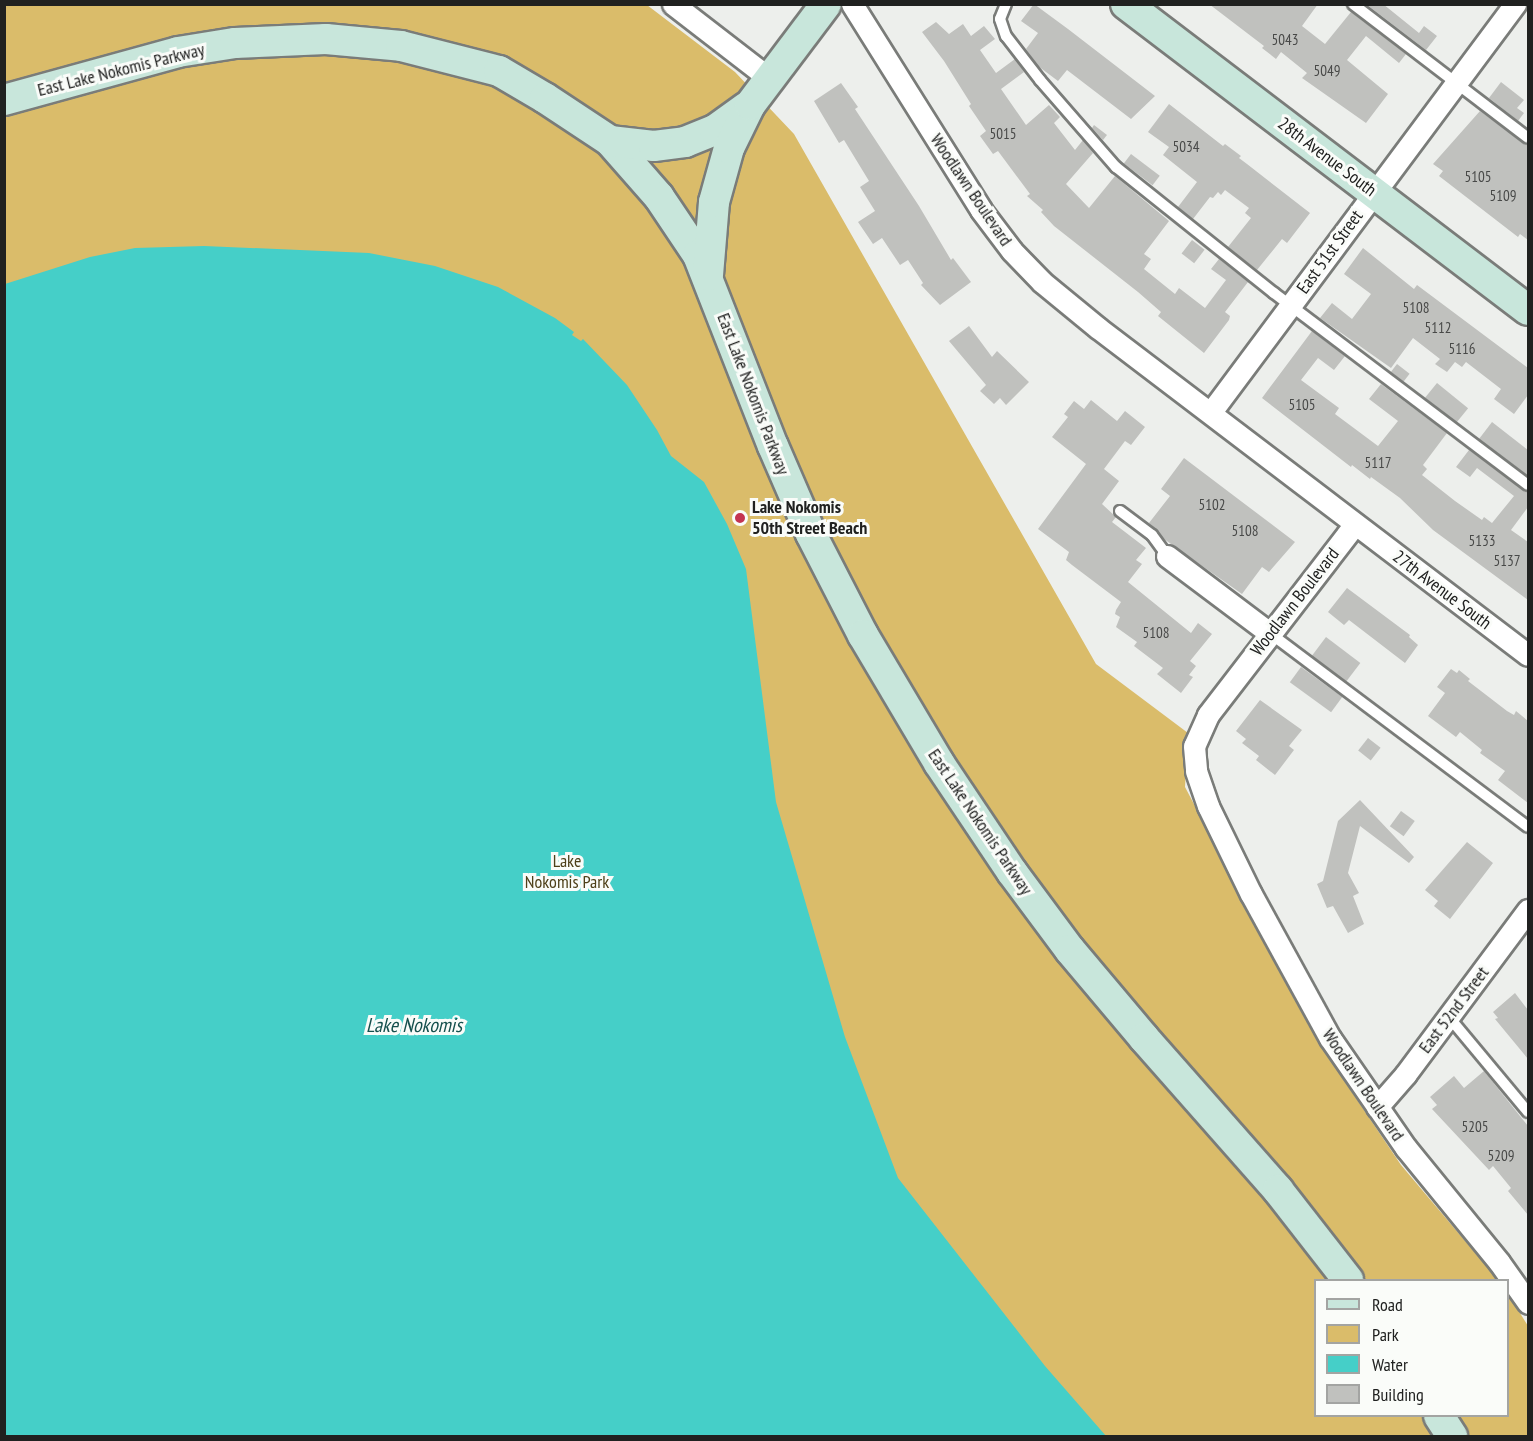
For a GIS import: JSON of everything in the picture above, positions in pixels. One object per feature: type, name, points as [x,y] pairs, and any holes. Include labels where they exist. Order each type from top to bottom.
[{"type":"street","points":[[673,4],[770,79]]},
{"type":"street","points":[[708,278],[710,229],[718,182],[729,148],[750,105],[826,4]]},
{"type":"street","name":"Woodlawn Boulevard","points":[[852,4],[981,210],[1012,251],[1068,304],[1355,524],[1208,715],[1194,746],[1196,771],[1212,816],[1306,998],[1377,1107],[1417,1163],[1494,1256],[1528,1303]]},
{"type":"street","name":"28th Avenue South","points":[[1126,4],[1528,310]]},
{"type":"street","name":"East 51st Street","points":[[1211,412],[1515,4]]},
{"type":"street","name":"East Lake Nokomis Parkway","points":[[4,100],[178,52],[235,43],[326,39],[401,46],[499,71],[610,141],[675,218],[708,278],[769,437],[809,528],[863,635],[923,738],[1012,872],[1070,950],[1143,1038],[1274,1185],[1346,1279]]},
{"type":"street","points":[[610,141],[654,146],[685,142],[715,130],[750,105]]},
{"type":"street","name":"27th Avenue South","points":[[1355,524],[1528,655]]},
{"type":"street","points":[[1167,556],[1271,634]]},
{"type":"street","name":"East 52nd Street","points":[[1377,1107],[1526,922]]},
{"type":"street","points":[[1440,1417],[1452,1437]]},
{"type":"lane","points":[[1006,4],[1000,19],[1006,36],[1040,80],[1116,167],[1291,305],[1528,485]]},
{"type":"lane","points":[[1353,4],[1528,138]]},
{"type":"lane","points":[[1120,511],[1152,535],[1167,556]]},
{"type":"lane","points":[[1271,634],[1528,827]]},
{"type":"lane","points":[[1448,1016],[1528,1112]]},
{"type":"green space","name":"Lake Nokomis Park","points":[[5,5],[647,5],[735,72],[794,134],[1096,664],[1188,733],[1185,787],[1303,1011],[1339,1073],[1401,1165],[1497,1279],[1314,1279],[1314,1417],[1509,1417],[1509,1296],[1528,1326],[1528,1436],[5,1436]]},
{"type":"water","name":"Lake Nokomis","points":[[204,246],[369,253],[435,266],[498,287],[555,318],[574,332],[572,335],[581,341],[583,339],[627,385],[671,456],[704,482],[727,524],[746,569],[776,802],[845,1037],[898,1178],[1045,1366],[1106,1436],[5,1436],[5,284],[90,257],[135,248]]},
{"type":"building","points":[[1034,4],[1155,96],[1131,119],[1067,70],[1058,81],[1038,66],[1026,49],[1038,33],[1021,21]]},
{"type":"building","points":[[1209,4],[1318,4],[1302,26],[1325,44],[1351,12],[1406,54],[1399,63],[1366,36],[1347,60],[1388,94],[1366,123],[1302,78],[1307,73],[1281,52],[1276,59],[1262,48],[1264,46]]},
{"type":"building","points":[[1366,4],[1383,4],[1419,33],[1424,26],[1437,36],[1426,50]]},
{"type":"building","points":[[936,22],[949,34],[963,24],[971,36],[984,26],[995,39],[980,50],[996,73],[1015,59],[1024,72],[1001,89],[1026,125],[1049,105],[1060,117],[1054,123],[1075,150],[1083,140],[1093,153],[1066,184],[1089,208],[1115,176],[1169,221],[1144,254],[1151,259],[1144,269],[1175,294],[1179,288],[1205,308],[1226,280],[1211,269],[1219,259],[1248,282],[1225,312],[1230,316],[1229,320],[1204,353],[1158,316],[1161,312],[1138,292],[1054,226],[1041,212],[1043,210],[1027,196],[1030,194],[998,151],[993,154],[980,136],[986,131],[969,106],[971,104],[944,61],[922,32]]},
{"type":"building","points":[[1501,82],[1524,100],[1517,108],[1524,113],[1518,121],[1489,98]]},
{"type":"building","points":[[841,83],[858,107],[855,109],[919,206],[951,260],[953,258],[971,282],[940,305],[921,285],[923,283],[908,260],[900,265],[882,238],[873,244],[858,222],[875,211],[860,187],[869,181],[844,140],[839,143],[814,101]]},
{"type":"building","points":[[1169,104],[1223,146],[1225,144],[1241,156],[1239,158],[1310,213],[1287,243],[1282,239],[1257,270],[1228,247],[1251,218],[1245,213],[1249,208],[1225,190],[1221,195],[1218,192],[1213,198],[1210,197],[1193,219],[1178,207],[1197,182],[1163,155],[1169,147],[1148,132]]},
{"type":"building","points":[[1480,111],[1528,146],[1528,240],[1520,234],[1518,237],[1439,176],[1443,171],[1433,164]]},
{"type":"building","points":[[1094,125],[1107,135],[1103,140],[1092,128]]},
{"type":"building","points":[[1131,154],[1160,176],[1153,185],[1124,164]]},
{"type":"building","points":[[1192,240],[1205,250],[1194,263],[1182,253]]},
{"type":"building","points":[[1363,248],[1414,289],[1417,285],[1528,368],[1528,395],[1514,414],[1494,399],[1501,389],[1466,362],[1462,367],[1455,362],[1447,372],[1435,364],[1440,359],[1413,338],[1391,368],[1320,318],[1332,303],[1352,319],[1371,294],[1344,274]]},
{"type":"building","points":[[969,326],[992,357],[997,351],[1029,382],[1006,405],[1000,398],[994,404],[980,391],[986,385],[949,341]]},
{"type":"building","points":[[1312,331],[1345,356],[1334,370],[1318,358],[1301,380],[1339,408],[1335,414],[1378,446],[1398,421],[1369,399],[1381,384],[1447,433],[1423,465],[1427,469],[1422,475],[1455,501],[1482,520],[1484,517],[1492,523],[1514,496],[1477,468],[1470,477],[1456,467],[1469,450],[1528,492],[1528,507],[1511,530],[1528,542],[1528,600],[1433,530],[1400,498],[1371,477],[1370,479],[1352,465],[1351,467],[1262,398]]},
{"type":"building","points":[[1397,364],[1410,374],[1403,382],[1391,372]]},
{"type":"building","points":[[1437,383],[1468,408],[1456,423],[1425,398]]},
{"type":"building","points":[[1091,400],[1117,421],[1125,411],[1145,427],[1131,445],[1125,441],[1104,469],[1119,481],[1102,504],[1116,517],[1112,522],[1146,548],[1136,560],[1142,564],[1128,582],[1191,633],[1198,623],[1212,634],[1190,661],[1196,666],[1189,675],[1193,677],[1181,693],[1157,674],[1163,668],[1134,646],[1137,642],[1116,627],[1120,617],[1115,614],[1121,602],[1066,560],[1069,552],[1038,529],[1086,464],[1052,437],[1068,417],[1064,414],[1074,401],[1084,409]]},
{"type":"building","points":[[1492,422],[1528,450],[1528,476],[1479,439]]},
{"type":"building","points":[[1184,458],[1295,542],[1269,572],[1262,567],[1242,594],[1164,539],[1149,523],[1170,496],[1161,489]]},
{"type":"building","points":[[1347,588],[1410,635],[1409,637],[1418,645],[1405,663],[1349,620],[1344,625],[1328,612]]},
{"type":"building","points":[[1326,637],[1360,663],[1346,682],[1312,656]]},
{"type":"building","points":[[1301,667],[1342,697],[1331,712],[1290,682]]},
{"type":"building","points":[[1451,669],[1457,673],[1459,670],[1470,679],[1468,681],[1507,711],[1514,715],[1516,711],[1528,721],[1528,803],[1498,780],[1505,771],[1480,753],[1482,750],[1460,732],[1456,737],[1428,716],[1445,693],[1437,687]]},
{"type":"building","points":[[1260,700],[1302,730],[1289,746],[1294,750],[1275,775],[1256,760],[1259,756],[1242,743],[1246,739],[1236,731]]},
{"type":"building","points":[[1368,738],[1381,748],[1371,760],[1358,751]]},
{"type":"building","points":[[1360,800],[1414,857],[1409,863],[1360,826],[1348,873],[1359,893],[1353,896],[1364,924],[1348,933],[1333,906],[1327,908],[1317,884],[1323,881],[1338,821]]},
{"type":"building","points":[[1401,811],[1415,821],[1404,836],[1390,826]]},
{"type":"building","points":[[1467,842],[1493,863],[1450,919],[1434,906],[1438,901],[1425,890]]},
{"type":"building","points":[[1515,993],[1528,1010],[1528,1059],[1495,1019],[1498,1018],[1493,1012]]},
{"type":"building","points":[[1484,1071],[1528,1126],[1528,1215],[1508,1191],[1511,1188],[1493,1166],[1489,1170],[1432,1109],[1437,1105],[1430,1097],[1454,1076],[1464,1088]]},
{"type":"place","name":"Lake Nokomis 50th Street Beach","points":[[740,518]]}]
